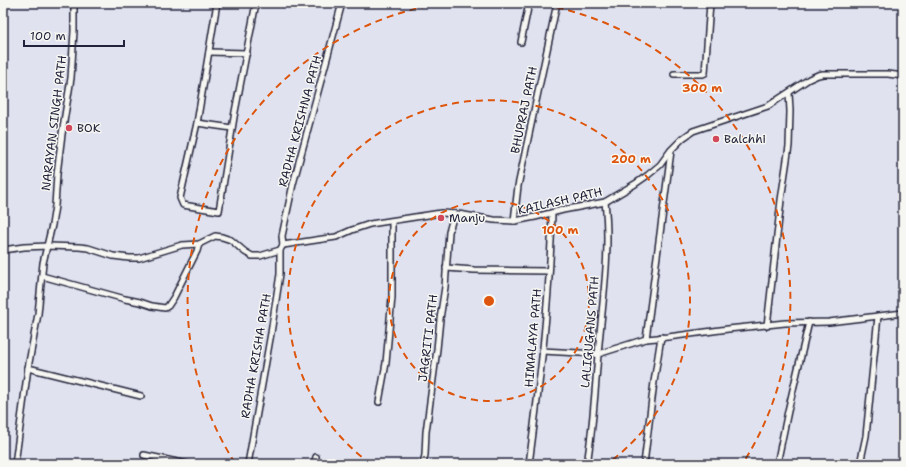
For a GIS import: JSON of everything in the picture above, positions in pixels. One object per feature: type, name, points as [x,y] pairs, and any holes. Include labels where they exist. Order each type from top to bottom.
[{"type":"street","name":"NARAYAN SINGH PATH","points":[[15,464],[28,368],[38,314],[43,263],[48,246],[55,206],[62,134],[71,78],[74,3]]},
{"type":"street","points":[[217,3],[197,123],[180,198],[183,205],[220,211],[232,128],[256,3]]},
{"type":"street","name":"RADHA KRISHNA PATH","points":[[281,248],[282,236],[293,184],[342,3]]},
{"type":"street","points":[[521,42],[529,3]]},
{"type":"street","name":"BHUPRAJ PATH","points":[[514,221],[518,186],[557,3]]},
{"type":"street","points":[[674,74],[705,73],[710,3]]},
{"type":"street","points":[[209,52],[246,53]]},
{"type":"street","name":"KAILASH PATH","points":[[3,250],[48,246],[88,248],[113,256],[139,258],[182,245],[199,244],[215,236],[231,240],[252,256],[260,256],[281,248],[336,237],[370,224],[441,213],[494,220],[522,220],[605,202],[648,175],[660,165],[671,150],[683,138],[693,132],[768,106],[809,79],[823,74],[888,74],[903,76]]},
{"type":"street","points":[[767,326],[781,200],[789,146],[789,93]]},
{"type":"street","points":[[197,123],[232,128]]},
{"type":"street","points":[[646,339],[671,150]]},
{"type":"street","name":"LALIGUGANS PATH","points":[[587,464],[591,440],[605,285],[608,232],[605,202]]},
{"type":"street","name":"HIMALAYA PATH","points":[[530,464],[542,351],[552,213]]},
{"type":"street","name":"JAGRITI PATH","points":[[423,464],[445,287],[449,232],[454,214]]},
{"type":"street","points":[[379,402],[386,363],[392,297],[392,220]]},
{"type":"street","points":[[42,276],[125,299],[165,308],[174,297],[199,244]]},
{"type":"street","name":"RADHA KRISHA PATH","points":[[248,464],[279,281],[281,248]]},
{"type":"street","points":[[446,268],[549,271]]},
{"type":"street","points":[[542,351],[598,354],[646,339],[785,323],[829,322],[903,313]]},
{"type":"street","points":[[860,464],[869,414],[878,316]]},
{"type":"street","points":[[777,464],[809,322]]},
{"type":"street","points":[[644,464],[661,337]]},
{"type":"street","points":[[28,368],[141,396]]},
{"type":"street","points":[[144,455],[187,464]]},
{"type":"street","points":[[314,464],[316,457]]},
{"type":"place","name":"BOK","points":[[69,128]]},
{"type":"place","name":"Balchhi","points":[[716,139]]},
{"type":"place","name":"Manju","points":[[441,218]]}]
